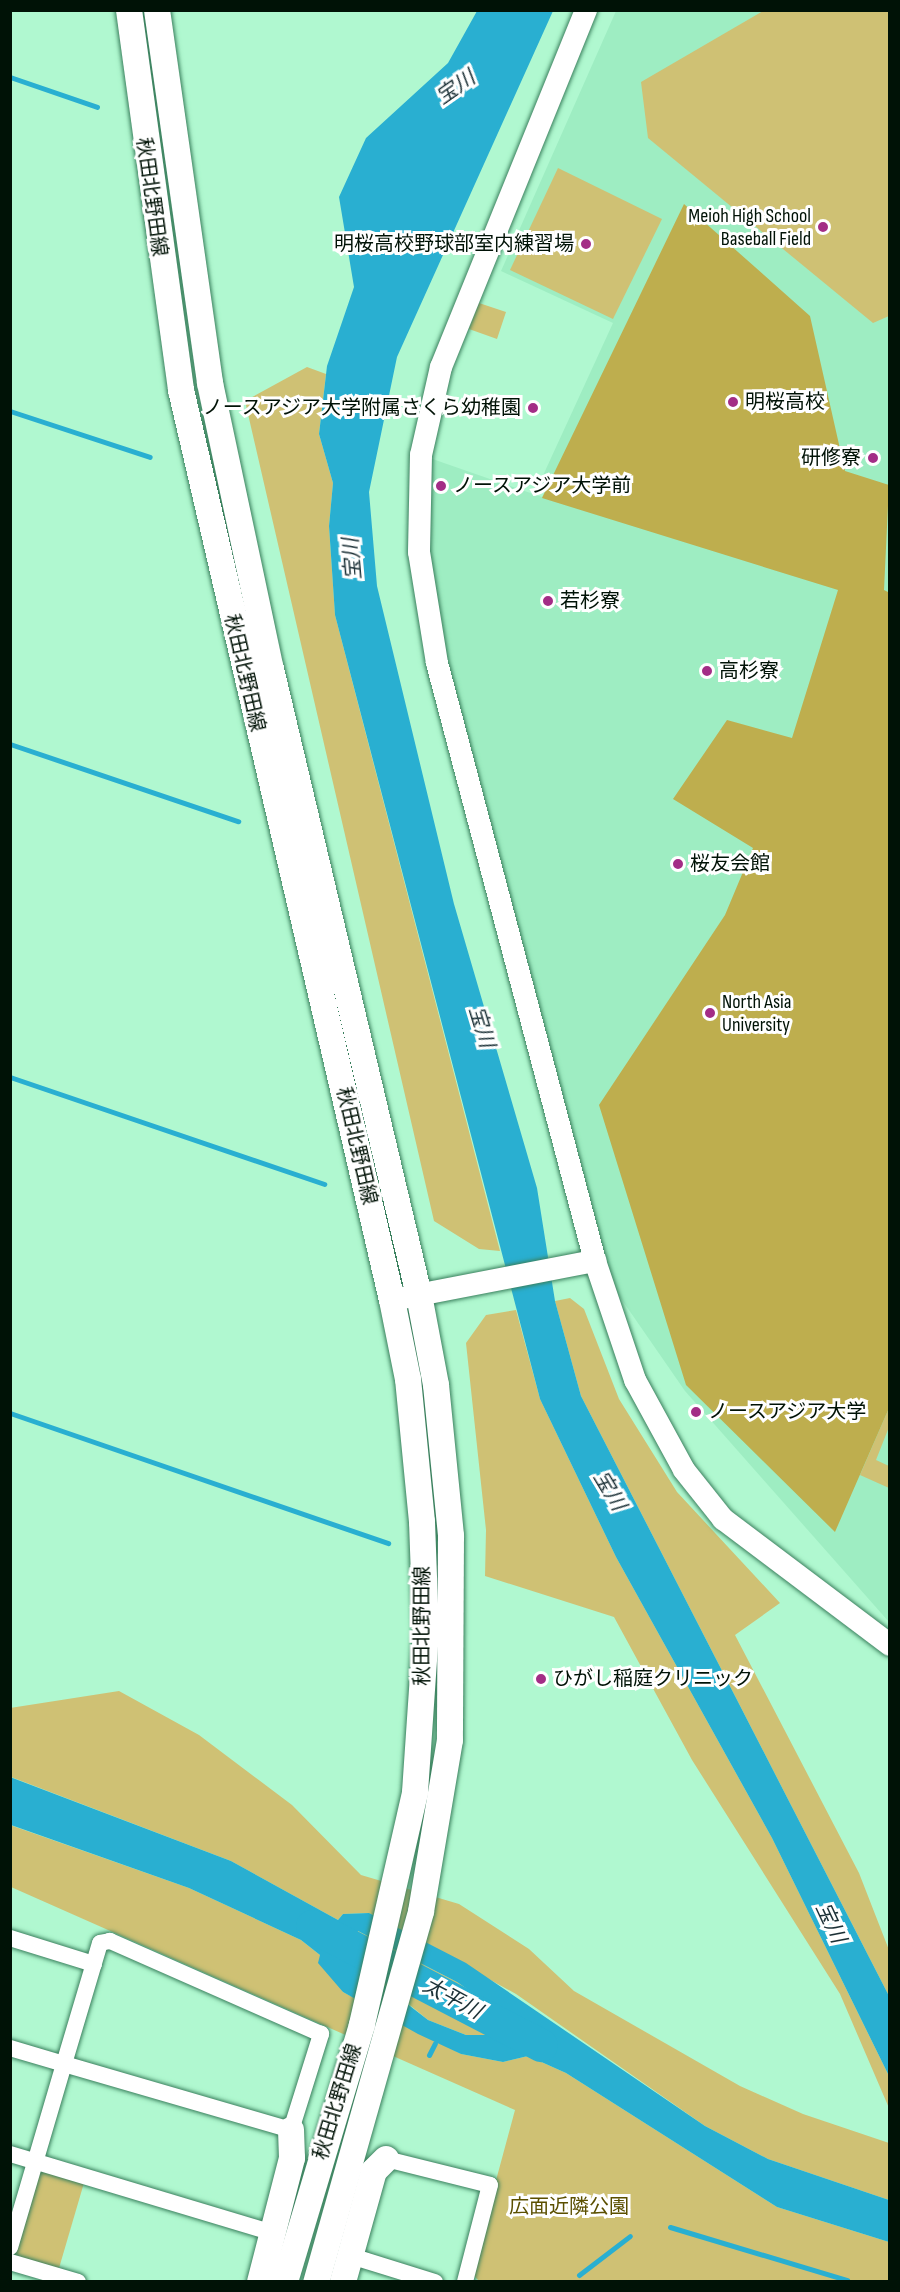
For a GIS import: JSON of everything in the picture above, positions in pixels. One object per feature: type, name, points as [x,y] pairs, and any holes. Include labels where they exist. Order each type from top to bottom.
[{"type":"main road","name":"秋田北野田線","points":[[129,10],[181,390],[392,1300],[409,1390],[426,1631],[415,1794],[395,1900],[362,2025],[285,2282]]},
{"type":"main road","name":"秋田北野田線","points":[[157,10],[210,383],[271,669],[419,1295],[436,1385],[452,1536],[453,1629],[450,1740],[421,1912],[316,2282]]},
{"type":"main road","points":[[260,2282],[292,2158],[291,2130]]},
{"type":"main road","points":[[343,2282],[374,2171],[386,2159]]},
{"type":"street","points":[[586,10],[441,367],[422,455],[419,552],[437,663],[595,1261],[635,1380],[684,1470],[747,1541],[890,1645]]},
{"type":"street","points":[[392,1300],[595,1261]]},
{"type":"street","points":[[10,1938],[94,1964]]},
{"type":"street","points":[[10,2048],[64,2064],[291,2130],[321,2034],[110,1941],[100,1943],[64,2064],[36,2161],[10,2247]]},
{"type":"street","points":[[10,2154],[274,2233]]},
{"type":"street","points":[[386,2159],[490,2186],[465,2282]]},
{"type":"street","points":[[351,2256],[435,2282]]},
{"type":"street","points":[[10,2262],[78,2282]]},
{"type":"shaded area","name":"North Asia University","points":[[616,11],[889,11],[889,1622],[685,1391],[595,1261],[437,663],[421,455],[542,497],[548,486],[540,482],[613,323],[501,271]]},
{"type":"shaded area","points":[[684,204],[810,316],[845,471],[889,485],[884,590],[890,593],[889,1408],[835,1532],[686,1385],[599,1105],[725,915],[753,848],[673,799],[727,720],[792,738],[838,590],[542,498]]},
{"type":"green space","name":"Meioh High School Baseball Field","points":[[763,11],[889,11],[889,316],[873,323],[648,138],[641,82]]},
{"type":"green space","name":"明桜高校野球部室内練習場","points":[[558,168],[662,219],[613,319],[510,270]]},
{"type":"green space","points":[[479,303],[506,312],[497,339],[469,329]]},
{"type":"green space","points":[[307,367],[326,374],[319,434],[333,483],[329,526],[335,615],[500,1251],[479,1249],[434,1221],[245,401]]},
{"type":"green space","points":[[570,1298],[584,1309],[619,1399],[677,1492],[780,1603],[735,1635],[859,1873],[889,1950],[889,1996],[581,1396],[555,1301]]},
{"type":"green space","points":[[516,1310],[540,1399],[616,1557],[772,1838],[889,2076],[889,2108],[840,1994],[692,1760],[614,1617],[485,1576],[486,1530],[466,1343],[486,1315]]},
{"type":"green space","points":[[889,1408],[889,1427],[876,1460],[889,1466],[889,1488],[860,1475]]},
{"type":"green space","points":[[119,1691],[199,1735],[292,1805],[361,1875],[459,1904],[529,1949],[574,1991],[740,2086],[803,2114],[889,2143],[889,2200],[768,2159],[705,2126],[516,1994],[369,1913],[343,1914],[338,1920],[231,1861],[11,1777],[10,1708]]},
{"type":"green space","name":"広面近隣公園","points":[[10,1825],[189,1888],[301,1940],[320,1955],[343,1992],[461,2054],[503,2062],[528,2056],[566,2073],[777,2207],[889,2242],[889,2281],[479,2281],[471,2273],[515,2110],[11,1887]]},
{"type":"green space","points":[[358,1931],[457,1982],[502,2013],[498,2035],[466,2035],[428,2020],[351,1957]]},
{"type":"green space","points":[[36,2161],[86,2176],[57,2275],[11,2262]]},
{"type":"water","name":"宝川","points":[[477,11],[553,11],[397,357],[369,492],[377,586],[454,904],[537,1188],[555,1301],[581,1396],[889,1996],[889,2076],[772,1838],[616,1557],[540,1399],[335,615],[329,526],[333,483],[319,434],[327,366],[354,287],[339,197],[366,138],[448,63]]},
{"type":"water","points":[[10,1777],[231,1861],[338,1920],[343,1914],[369,1913],[466,1963],[705,2126],[768,2159],[889,2200],[889,2242],[777,2207],[566,2073],[528,2056],[503,2062],[461,2054],[418,2034],[343,1992],[318,1963],[320,1955],[301,1940],[189,1888],[11,1825]],"holes":[[[358,1931],[457,1982],[502,2013],[498,2035],[466,2035],[428,2020],[356,1964],[351,1957]]]},
{"type":"waterway","points":[[10,77],[97,107]]},
{"type":"waterway","points":[[10,411],[150,457]]},
{"type":"waterway","points":[[10,744],[238,821]]},
{"type":"waterway","points":[[10,1077],[324,1184]]},
{"type":"waterway","points":[[10,1413],[388,1543]]},
{"type":"waterway","name":"太平川","points":[[312,1926],[541,2045]]},
{"type":"waterway","points":[[429,2055],[435,2043]]},
{"type":"waterway","points":[[670,2227],[847,2280]]},
{"type":"waterway","points":[[579,2275],[630,2236]]},
{"type":"place","name":"Meioh High School Baseball Field","points":[[823,227]]},
{"type":"place","name":"明桜高校野球部室内練習場","points":[[586,244]]},
{"type":"place","name":"明桜高校","points":[[733,402]]},
{"type":"place","name":"ノースアジア大学附属さくら幼稚園","points":[[533,408]]},
{"type":"place","name":"研修寮","points":[[873,458]]},
{"type":"place","name":"ノースアジア大学前","points":[[441,486]]},
{"type":"place","name":"若杉寮","points":[[548,601]]},
{"type":"place","name":"高杉寮","points":[[707,671]]},
{"type":"place","name":"桜友会館","points":[[678,864]]},
{"type":"place","name":"North Asia University","points":[[710,1013]]},
{"type":"place","name":"ノースアジア大学","points":[[696,1412]]},
{"type":"place","name":"ひがし稲庭クリニック","points":[[541,1679]]}]
